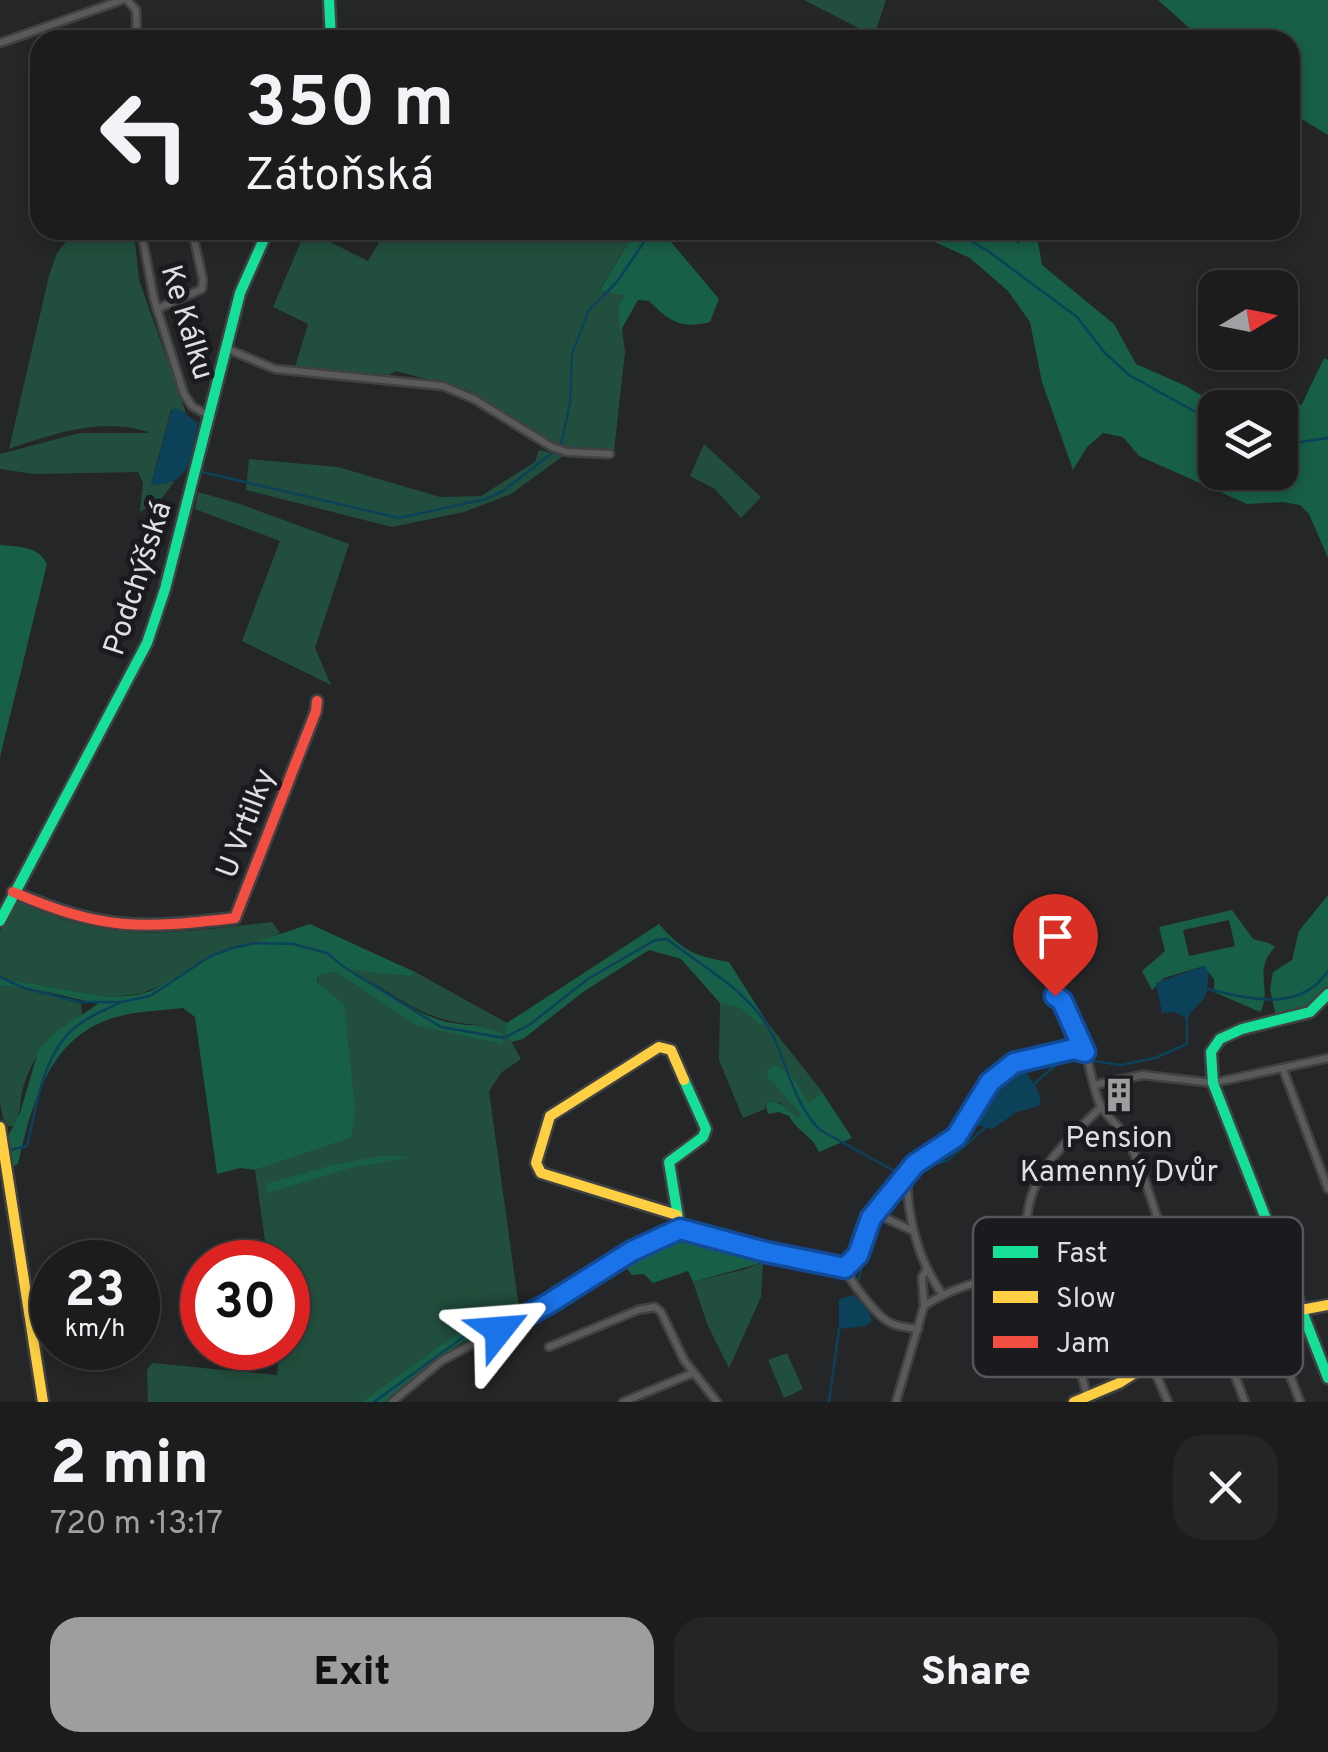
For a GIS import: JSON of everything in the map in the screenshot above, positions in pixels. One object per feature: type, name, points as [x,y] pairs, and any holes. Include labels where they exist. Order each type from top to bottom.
[{"type":"street","points":[[39,30],[125,0],[136,10],[137,30]]},
{"type":"street","points":[[329,0],[330,30]]},
{"type":"street","points":[[0,43],[30,33]]},
{"type":"street","name":"Ke Kálku","points":[[143,240],[157,309],[184,394],[192,406],[209,416]]},
{"type":"street","points":[[157,309],[202,289],[204,280],[194,240]]},
{"type":"street","name":"Podchýšská","points":[[0,921],[147,643],[165,590],[240,293],[264,240]]},
{"type":"street","points":[[225,348],[274,368],[443,386],[474,399],[552,448],[610,454]]},
{"type":"street","name":"U Vrtilky","points":[[13,892],[52,910],[124,926],[148,928],[235,918],[317,701]]},
{"type":"street","points":[[1266,1217],[1214,1082],[1211,1052],[1220,1039],[1242,1029],[1310,1012],[1328,994]]},
{"type":"street","points":[[1055,996],[1069,1014],[1100,1107],[1125,1135],[1136,1159],[1156,1217]]},
{"type":"street","points":[[678,1215],[541,1172],[536,1163],[550,1116],[659,1048],[672,1050],[706,1129],[703,1137],[668,1162],[678,1215],[680,1229]]},
{"type":"street","points":[[847,1273],[869,1222],[910,1171],[956,1137],[982,1091],[1014,1063],[1074,1049],[1086,1057]]},
{"type":"street","points":[[1094,1085],[1143,1074],[1214,1082],[1328,1058]]},
{"type":"street","points":[[1283,1069],[1328,1189]]},
{"type":"street","points":[[1026,1217],[1038,1175],[1100,1107]]},
{"type":"street","points":[[0,1126],[43,1402]]},
{"type":"street","points":[[910,1171],[907,1203],[926,1270],[942,1294]]},
{"type":"street","points":[[876,1214],[915,1232]]},
{"type":"street","points":[[392,1402],[454,1353],[548,1304],[632,1251],[680,1229],[847,1273],[883,1319],[918,1329]]},
{"type":"street","points":[[896,1402],[924,1306],[922,1278],[926,1270]]},
{"type":"street","points":[[924,1306],[942,1294],[973,1285]]},
{"type":"street","points":[[1303,1309],[1328,1305]]},
{"type":"street","points":[[549,1347],[638,1310],[655,1307],[693,1374],[716,1402]]},
{"type":"street","points":[[1303,1312],[1328,1378]]},
{"type":"street","points":[[623,1402],[693,1374]]},
{"type":"street","points":[[1082,1377],[1087,1396]]},
{"type":"street","points":[[1074,1402],[1123,1377]]},
{"type":"street","points":[[1158,1377],[1168,1402]]},
{"type":"street","points":[[1235,1377],[1245,1402]]},
{"type":"street","points":[[1291,1377],[1300,1402]]},
{"type":"green space","points":[[804,0],[886,0],[876,30],[862,30]]},
{"type":"green space","points":[[1158,0],[1328,0],[1328,135],[1300,118],[1300,30],[1192,30]]},
{"type":"green space","points":[[68,240],[135,240],[139,280],[186,413],[171,410],[151,484],[175,481],[161,499],[140,512],[143,483],[138,472],[34,474],[0,469],[0,454],[80,433],[150,433],[133,428],[97,427],[9,449],[57,253]]},
{"type":"green space","points":[[302,240],[326,240],[368,261],[380,240],[630,240],[600,289],[626,296],[619,304],[625,352],[614,451],[566,447],[541,436],[468,390],[396,371],[388,375],[295,367],[308,324],[273,307]]},
{"type":"green space","points":[[630,240],[675,240],[671,242],[719,299],[710,322],[691,325],[676,322],[649,301],[638,300],[620,332],[619,304],[625,296],[600,290]]},
{"type":"green space","points":[[930,240],[1014,240],[1019,244],[1019,240],[1038,240],[1042,265],[1114,324],[1136,364],[1198,393],[1198,482],[1139,456],[1123,437],[1103,433],[1087,447],[1073,470],[1042,382],[1030,322],[1008,291],[970,258]]},
{"type":"green space","points":[[1324,358],[1328,360],[1328,558],[1309,514],[1300,505],[1247,504],[1216,490],[1298,490],[1298,406]]},
{"type":"green space","points":[[704,444],[761,497],[741,518],[715,489],[690,476]]},
{"type":"green space","points":[[539,450],[563,456],[511,494],[464,512],[392,527],[246,490],[249,459],[338,467],[440,497],[481,496],[535,462]]},
{"type":"green space","points":[[198,492],[349,544],[315,648],[331,685],[242,641],[280,541],[195,509]]},
{"type":"green space","points":[[0,545],[33,550],[47,564],[0,757]]},
{"type":"green space","points":[[1328,895],[1328,987],[1317,1004],[1276,1017],[1270,989],[1273,972],[1292,960],[1299,931]]},
{"type":"green space","points":[[15,900],[49,915],[112,930],[172,932],[272,922],[280,933],[141,994],[108,997],[0,978],[0,931]]},
{"type":"green space","points":[[1232,910],[1253,939],[1275,947],[1265,964],[1265,996],[1260,1012],[1214,992],[1214,979],[1204,966],[1164,978],[1152,990],[1142,971],[1165,951],[1159,927]],"holes":[[[1229,920],[1235,946],[1189,956],[1183,930]]]},
{"type":"green space","points":[[310,924],[417,973],[410,976],[353,970],[402,1002],[443,1021],[502,1034],[503,1044],[415,1025],[336,972],[318,976],[317,982],[344,1005],[355,1109],[351,1138],[255,1170],[240,1168],[217,1174],[195,1017],[183,1008],[116,1017],[86,1030],[56,1060],[36,1100],[18,1164],[11,1167],[7,1138],[20,1113],[39,1049],[57,1031],[98,1004],[0,985],[0,978],[108,997],[138,995],[213,956]]},
{"type":"green space","points":[[659,924],[690,951],[729,962],[767,1022],[760,1025],[740,1008],[720,1003],[681,959],[649,950],[583,992],[523,1039],[511,1042],[504,1028],[507,1023]]},
{"type":"green space","points":[[351,969],[410,976],[417,973],[507,1023],[504,1028],[521,1059],[502,1072],[489,1091],[518,1301],[469,1325],[361,1402],[148,1402],[147,1370],[160,1370],[160,1364],[180,1366],[180,1370],[277,1375],[278,1370],[310,1370],[310,1240],[265,1240],[255,1170],[351,1138],[317,976],[336,972],[415,1025],[485,1025],[429,1014]]},
{"type":"green space","points":[[0,985],[44,991],[81,1004],[82,1017],[53,1038],[32,1065],[14,1126],[8,1126],[3,1118],[0,1103]]},
{"type":"green space","points":[[720,1003],[740,1008],[760,1025],[767,1022],[817,1085],[822,1092],[809,1105],[768,1078],[802,1114],[797,1117],[780,1103],[765,1103],[765,1109],[743,1118],[719,1060]]},
{"type":"green space","points":[[776,1065],[791,1075],[809,1104],[822,1092],[852,1138],[819,1152],[789,1116],[779,1112],[768,1114],[765,1103],[770,1102],[797,1117],[801,1114],[768,1078],[767,1070]]},
{"type":"green space","points":[[381,1156],[411,1157],[354,1167],[267,1193],[266,1184]]},
{"type":"green space","points":[[682,1231],[761,1254],[758,1264],[693,1282],[688,1271],[653,1283],[644,1274],[632,1275],[621,1262],[655,1239]]},
{"type":"green space","points":[[763,1262],[761,1297],[729,1368],[708,1326],[693,1282]]},
{"type":"green space","points":[[518,1301],[520,1312],[456,1346],[385,1402],[361,1402],[469,1325]]},
{"type":"green space","points":[[787,1353],[803,1389],[784,1398],[768,1360]]},
{"type":"water","points":[[177,408],[198,423],[188,466],[175,480],[151,485],[172,409]]},
{"type":"water","points":[[1204,966],[1209,972],[1206,992],[1187,1019],[1175,1012],[1162,1013],[1156,983]]},
{"type":"water","points":[[1017,1070],[1025,1071],[1034,1083],[1039,1106],[1017,1112],[992,1129],[976,1125],[974,1119],[987,1098]]},
{"type":"water","points":[[854,1295],[872,1321],[866,1326],[839,1329],[839,1299]]},
{"type":"waterway","points":[[561,445],[570,403],[572,354],[589,310],[617,282],[645,240]]},
{"type":"waterway","points":[[969,240],[1077,317],[1104,352],[1129,375],[1198,413]]},
{"type":"waterway","points":[[1298,442],[1328,438]]},
{"type":"waterway","points":[[202,472],[399,518],[486,499],[503,491],[552,453]]},
{"type":"waterway","points":[[0,977],[24,988],[79,1002],[121,1002],[150,996],[209,957],[232,948],[256,943],[293,944],[327,953],[441,1027],[504,1038],[529,1025],[588,979],[655,940],[667,939],[738,992],[761,1017],[803,1108],[820,1130],[900,1174]]},
{"type":"waterway","points":[[1208,989],[1257,999],[1289,998],[1317,984],[1328,971]]},
{"type":"waterway","points":[[10,1150],[27,1146],[42,1084],[62,1041],[83,1022],[119,1003]]},
{"type":"waterway","points":[[1035,1083],[1065,1057],[1121,1065],[1155,1058],[1187,1044],[1187,1018]]},
{"type":"waterway","points":[[916,1168],[947,1161],[985,1128]]},
{"type":"waterway","points":[[876,1208],[888,1185],[908,1170]]},
{"type":"waterway","points":[[858,1282],[872,1225]]},
{"type":"waterway","points":[[629,1259],[677,1241],[700,1242],[845,1275]]},
{"type":"waterway","points":[[374,1402],[469,1333],[622,1252]]},
{"type":"waterway","points":[[829,1402],[839,1329]]},
{"type":"traffic: fast","points":[[329,0],[330,30]]},
{"type":"traffic: fast","points":[[0,921],[147,643],[165,589],[240,293],[264,240]]},
{"type":"traffic: fast","points":[[1265,1217],[1213,1083],[1211,1052],[1220,1039],[1242,1029],[1310,1012],[1328,994]]},
{"type":"traffic: fast","points":[[680,1229],[669,1162],[703,1137],[706,1129],[684,1080]]},
{"type":"traffic: fast","points":[[1303,1314],[1328,1378]]},
{"type":"traffic: slow","points":[[677,1215],[541,1173],[536,1163],[550,1116],[659,1047],[671,1050],[684,1080]]},
{"type":"traffic: slow","points":[[0,1127],[43,1402]]},
{"type":"traffic: slow","points":[[1303,1310],[1328,1305]]},
{"type":"traffic: slow","points":[[1074,1402],[1128,1377]]},
{"type":"traffic: jam","points":[[13,892],[73,914],[122,924],[235,918],[317,701]]},
{"type":"place","name":"Pension Kamenný Dvůr","points":[[1119,1095]]},
{"type":"route","points":[[499,1330],[632,1251],[680,1229],[766,1252],[850,1266],[871,1218],[912,1166],[956,1137],[990,1082],[1014,1063],[1074,1049],[1085,1052],[1076,1027],[1055,996]]}]
